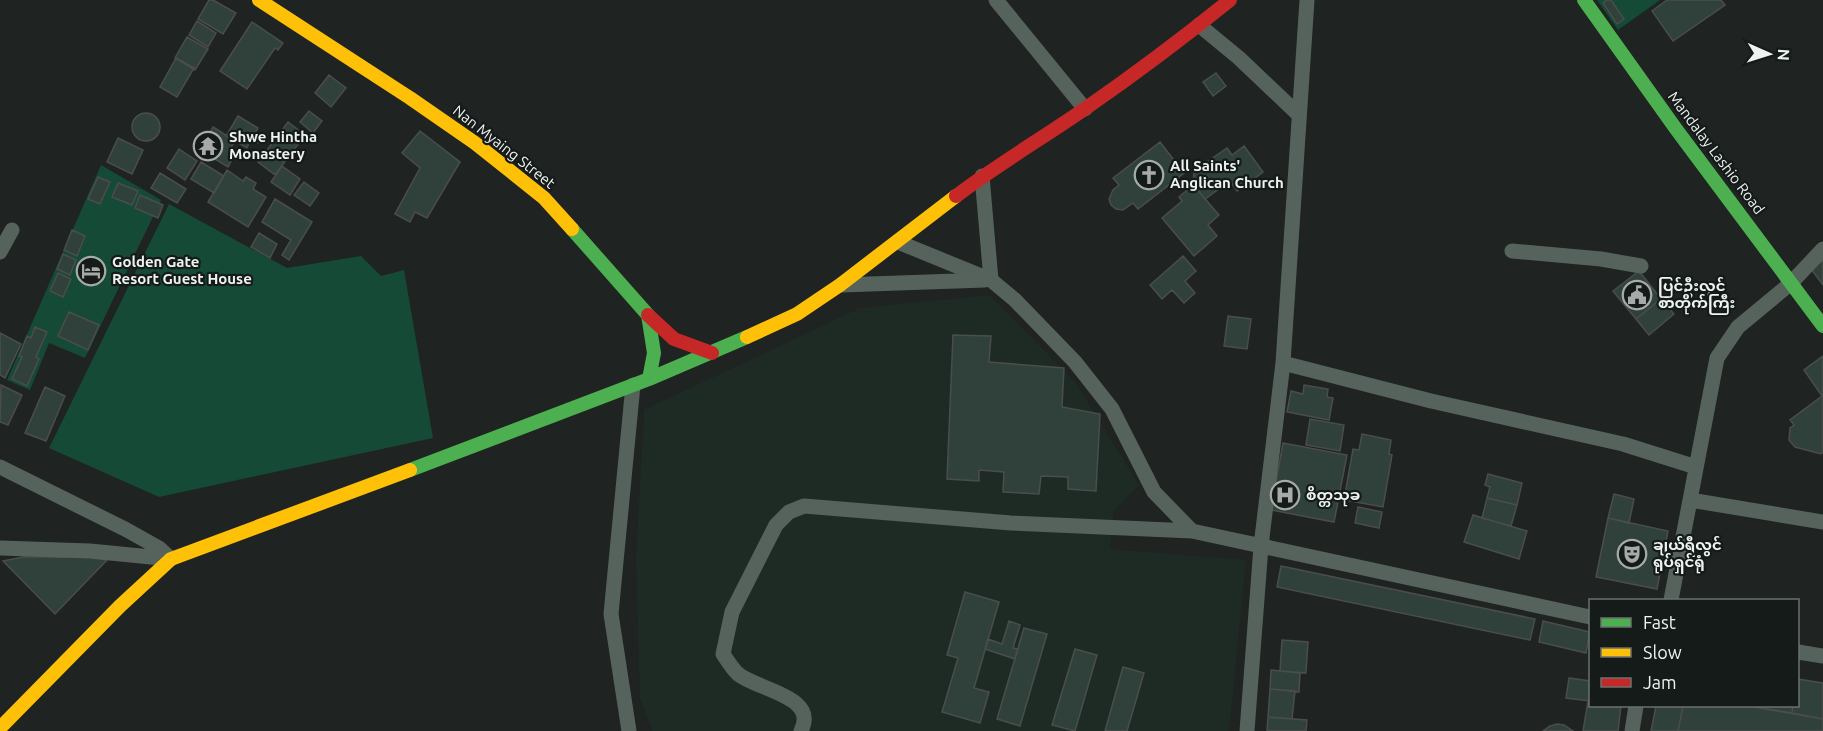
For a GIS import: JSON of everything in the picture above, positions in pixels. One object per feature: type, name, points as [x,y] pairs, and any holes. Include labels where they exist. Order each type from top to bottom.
[{"type":"main road","name":"Nan Myaing Street","points":[[259,0],[475,143],[544,198],[648,315],[675,339],[712,353]]},
{"type":"main road","points":[[0,728],[120,606],[171,559],[309,509],[649,379],[797,314],[898,242],[982,176],[1085,109],[1230,0]]},
{"type":"main road","name":"Mandalay Lashio Road","points":[[1584,0],[1676,129],[1823,326]]},
{"type":"main road","points":[[648,315],[654,353],[649,379]]},
{"type":"street","points":[[996,0],[1085,109]]},
{"type":"street","points":[[1247,731],[1261,546],[1283,363],[1307,0]]},
{"type":"street","points":[[1199,25],[1239,58],[1299,115]]},
{"type":"street","points":[[982,176],[991,280]]},
{"type":"street","points":[[0,252],[12,231]]},
{"type":"street","points":[[898,242],[991,280],[1015,300],[1075,362],[1100,393],[1112,409],[1154,492],[1192,531]]},
{"type":"street","points":[[1671,599],[1717,358],[1738,327],[1791,283],[1823,249]]},
{"type":"street","points":[[1512,251],[1601,259],[1641,266]]},
{"type":"street","points":[[840,285],[991,280]]},
{"type":"street","points":[[1283,363],[1431,401],[1623,444],[1696,467]]},
{"type":"street","points":[[629,731],[611,614],[633,385]]},
{"type":"street","points":[[0,467],[159,548],[171,559]]},
{"type":"street","points":[[1690,500],[1823,522]]},
{"type":"street","points":[[801,731],[806,722],[805,715],[798,704],[738,674],[723,654],[732,612],[776,525],[789,512],[804,507],[1011,523],[1192,531],[1589,617]]},
{"type":"street","points":[[0,548],[90,551],[171,559]]},
{"type":"street","points":[[1799,652],[1823,656]]},
{"type":"street","points":[[1632,731],[1636,707]]},
{"type":"shaded area","points":[[990,295],[1076,383],[1139,485],[1114,511],[1110,549],[1246,560],[1229,731],[652,731],[640,698],[636,559],[644,410],[860,308]]},
{"type":"green space","points":[[1597,0],[1660,0],[1618,30]]},
{"type":"green space","name":"Golden Gate Resort Guest House","points":[[101,165],[161,200],[85,358],[49,343],[30,390],[7,380]]},
{"type":"green space","points":[[169,204],[287,268],[361,256],[381,276],[404,270],[433,438],[159,497],[49,448]]},
{"type":"building","points":[[209,0],[236,13],[223,34],[198,19]]},
{"type":"building","points":[[1611,0],[1624,19],[1617,24],[1603,3]]},
{"type":"building","points":[[1667,0],[1721,0],[1725,5],[1673,41],[1652,11]]},
{"type":"building","points":[[197,21],[216,33],[208,47],[189,35]]},
{"type":"building","points":[[252,22],[283,43],[278,50],[275,48],[247,89],[220,71]]},
{"type":"building","points":[[187,37],[208,49],[195,70],[175,58]]},
{"type":"building","points":[[176,58],[194,68],[177,97],[160,87]]},
{"type":"building","points":[[1216,73],[1226,86],[1213,96],[1203,82]]},
{"type":"building","points":[[329,75],[346,88],[331,107],[315,93]]},
{"type":"building","points":[[309,111],[322,121],[313,133],[300,122]]},
{"type":"building","points":[[146,113],[156,117],[160,127],[156,137],[146,141],[136,137],[132,127],[136,117]]},
{"type":"building","points":[[238,116],[258,128],[255,133],[262,137],[258,143],[251,139],[247,148],[226,136]]},
{"type":"building","points":[[288,122],[305,135],[275,175],[258,162]]},
{"type":"building","points":[[213,127],[235,141],[230,149],[236,152],[228,167],[200,150]]},
{"type":"building","points":[[420,131],[460,162],[427,218],[415,212],[410,222],[395,214],[420,168],[402,153]]},
{"type":"building","points":[[118,138],[143,150],[132,174],[107,162]]},
{"type":"building","name":"All Saints' Anglican Church","points":[[1160,142],[1184,173],[1138,209],[1133,203],[1123,210],[1116,209],[1111,205],[1109,199],[1113,190],[1119,185],[1113,178]]},
{"type":"building","points":[[1244,146],[1263,172],[1237,191],[1230,181],[1205,199],[1193,185],[1194,171],[1227,148],[1232,155]]},
{"type":"building","points":[[179,149],[197,161],[185,180],[167,168]]},
{"type":"building","points":[[201,162],[224,176],[214,193],[191,179]]},
{"type":"building","points":[[282,166],[300,179],[290,195],[271,182]]},
{"type":"building","points":[[227,170],[243,181],[246,177],[256,183],[253,189],[266,197],[248,227],[208,202]]},
{"type":"building","points":[[160,173],[186,189],[177,203],[151,188]]},
{"type":"building","points":[[98,177],[110,182],[100,204],[88,199]]},
{"type":"building","points":[[304,182],[319,193],[310,206],[294,195]]},
{"type":"building","points":[[118,183],[138,191],[132,205],[112,197]]},
{"type":"building","points":[[1193,185],[1219,215],[1208,225],[1217,236],[1194,256],[1162,218],[1182,201],[1179,197]]},
{"type":"building","points":[[140,195],[163,205],[158,218],[135,208]]},
{"type":"building","points":[[275,199],[312,222],[289,260],[282,255],[291,240],[262,222]]},
{"type":"building","points":[[72,230],[85,236],[77,256],[64,250]]},
{"type":"building","points":[[259,233],[277,244],[270,258],[251,247]]},
{"type":"building","points":[[63,254],[76,260],[70,275],[57,269]]},
{"type":"building","points":[[1183,256],[1196,271],[1185,281],[1195,293],[1184,303],[1172,290],[1162,299],[1150,285]]},
{"type":"building","points":[[1823,260],[1823,285],[1811,269]]},
{"type":"building","name":"ပြင်ဦးလွင် စာတိုက်ကြီး","points":[[1639,271],[1661,299],[1636,319],[1613,291]]},
{"type":"building","points":[[58,273],[71,279],[63,297],[50,291]]},
{"type":"building","points":[[1661,299],[1674,314],[1649,335],[1636,319]]},
{"type":"building","points":[[69,312],[99,325],[88,350],[58,336]]},
{"type":"building","points":[[1228,316],[1251,319],[1247,349],[1224,346]]},
{"type":"building","points":[[35,327],[47,332],[36,357],[39,359],[27,386],[12,379],[22,357],[19,356],[27,336],[31,338]]},
{"type":"building","points":[[0,333],[21,344],[5,378],[0,375]]},
{"type":"building","points":[[953,335],[991,336],[989,362],[1064,368],[1062,407],[1100,414],[1096,491],[1068,489],[1068,477],[1041,476],[1039,494],[1003,492],[1004,472],[979,470],[979,481],[947,479]]},
{"type":"building","points":[[1823,356],[1823,452],[1821,454],[1795,447],[1789,440],[1790,428],[1794,425],[1790,420],[1822,396],[1804,370]]},
{"type":"building","points":[[1,385],[22,395],[8,425],[0,422]]},
{"type":"building","points":[[1304,385],[1328,389],[1327,397],[1333,398],[1329,420],[1287,412],[1291,391],[1303,394]]},
{"type":"building","points":[[45,387],[65,396],[46,441],[25,433]]},
{"type":"building","points":[[1310,419],[1344,425],[1340,451],[1306,445]]},
{"type":"building","points":[[1362,434],[1391,440],[1389,454],[1392,455],[1383,507],[1344,500],[1353,449],[1359,450]]},
{"type":"building","points":[[1283,443],[1347,455],[1334,522],[1271,510]]},
{"type":"building","points":[[1488,474],[1522,483],[1517,505],[1487,498],[1490,487],[1485,485]]},
{"type":"building","points":[[1614,494],[1634,499],[1629,523],[1608,518]]},
{"type":"building","points":[[1487,498],[1517,505],[1511,526],[1482,518]]},
{"type":"building","points":[[1358,507],[1382,512],[1379,528],[1355,523]]},
{"type":"building","points":[[1473,515],[1527,531],[1519,559],[1464,542]]},
{"type":"building","name":"ချယ်ရီလွင် ရုပ်ရှင်ရုံ","points":[[1608,518],[1668,531],[1657,589],[1596,577]]},
{"type":"building","points":[[23,557],[90,557],[107,560],[55,614],[3,561]]},
{"type":"building","points":[[1281,566],[1535,619],[1530,640],[1277,587]]},
{"type":"building","points":[[965,592],[999,602],[974,688],[989,692],[980,723],[942,712],[958,658],[947,655]]},
{"type":"building","points":[[1009,621],[1020,625],[1013,648],[1018,649],[1015,659],[985,649],[988,639],[1002,644]]},
{"type":"building","points":[[1543,621],[1589,632],[1586,653],[1539,642]]},
{"type":"building","points":[[1024,628],[1047,634],[1020,726],[997,719]]},
{"type":"building","points":[[1282,640],[1308,642],[1306,673],[1280,671]]},
{"type":"building","points":[[1075,649],[1097,655],[1075,731],[1052,725]]},
{"type":"building","points":[[1123,667],[1144,673],[1127,731],[1105,731]]},
{"type":"building","points":[[1271,670],[1300,673],[1299,692],[1270,689]]},
{"type":"building","points":[[1569,678],[1589,681],[1589,701],[1566,698]]},
{"type":"building","points":[[1799,679],[1823,683],[1823,719],[1792,713],[1793,707],[1799,707]]},
{"type":"building","points":[[1270,689],[1295,691],[1292,719],[1268,717]]},
{"type":"building","points":[[1588,701],[1589,707],[1621,707],[1618,731],[1583,731]]},
{"type":"building","points":[[1656,707],[1683,707],[1678,731],[1651,731]]},
{"type":"building","points":[[1683,707],[1754,707],[1823,719],[1823,731],[1678,731]]},
{"type":"building","points":[[1754,707],[1793,707],[1792,713]]},
{"type":"building","points":[[1268,717],[1307,720],[1306,731],[1267,731]]},
{"type":"building","points":[[1557,724],[1564,725],[1573,731],[1543,731]]},
{"type":"traffic: fast","points":[[1584,0],[1676,129],[1823,326]]},
{"type":"traffic: fast","points":[[572,229],[648,315],[654,353],[649,379]]},
{"type":"traffic: fast","points":[[410,470],[649,379],[747,337]]},
{"type":"traffic: slow","points":[[259,0],[475,143],[544,198],[572,229]]},
{"type":"traffic: slow","points":[[747,337],[797,314],[840,285],[956,196]]},
{"type":"traffic: slow","points":[[0,728],[120,606],[171,559],[410,470]]},
{"type":"traffic: jam","points":[[956,196],[1123,82],[1230,0]]},
{"type":"traffic: jam","points":[[648,315],[674,339],[712,353]]},
{"type":"place","name":"Shwe Hintha Monastery","points":[[208,146]]},
{"type":"place","name":"All Saints' Anglican Church","points":[[1149,175]]},
{"type":"place","name":"Golden Gate Resort Guest House","points":[[91,271]]},
{"type":"place","name":"ပြင်ဦးလွင် စာတိုက်ကြီး","points":[[1637,295]]},
{"type":"place","name":"စိတ္တသုခ","points":[[1285,495]]},
{"type":"place","name":"ချယ်ရီလွင် ရုပ်ရှင်ရုံ","points":[[1632,554]]}]
